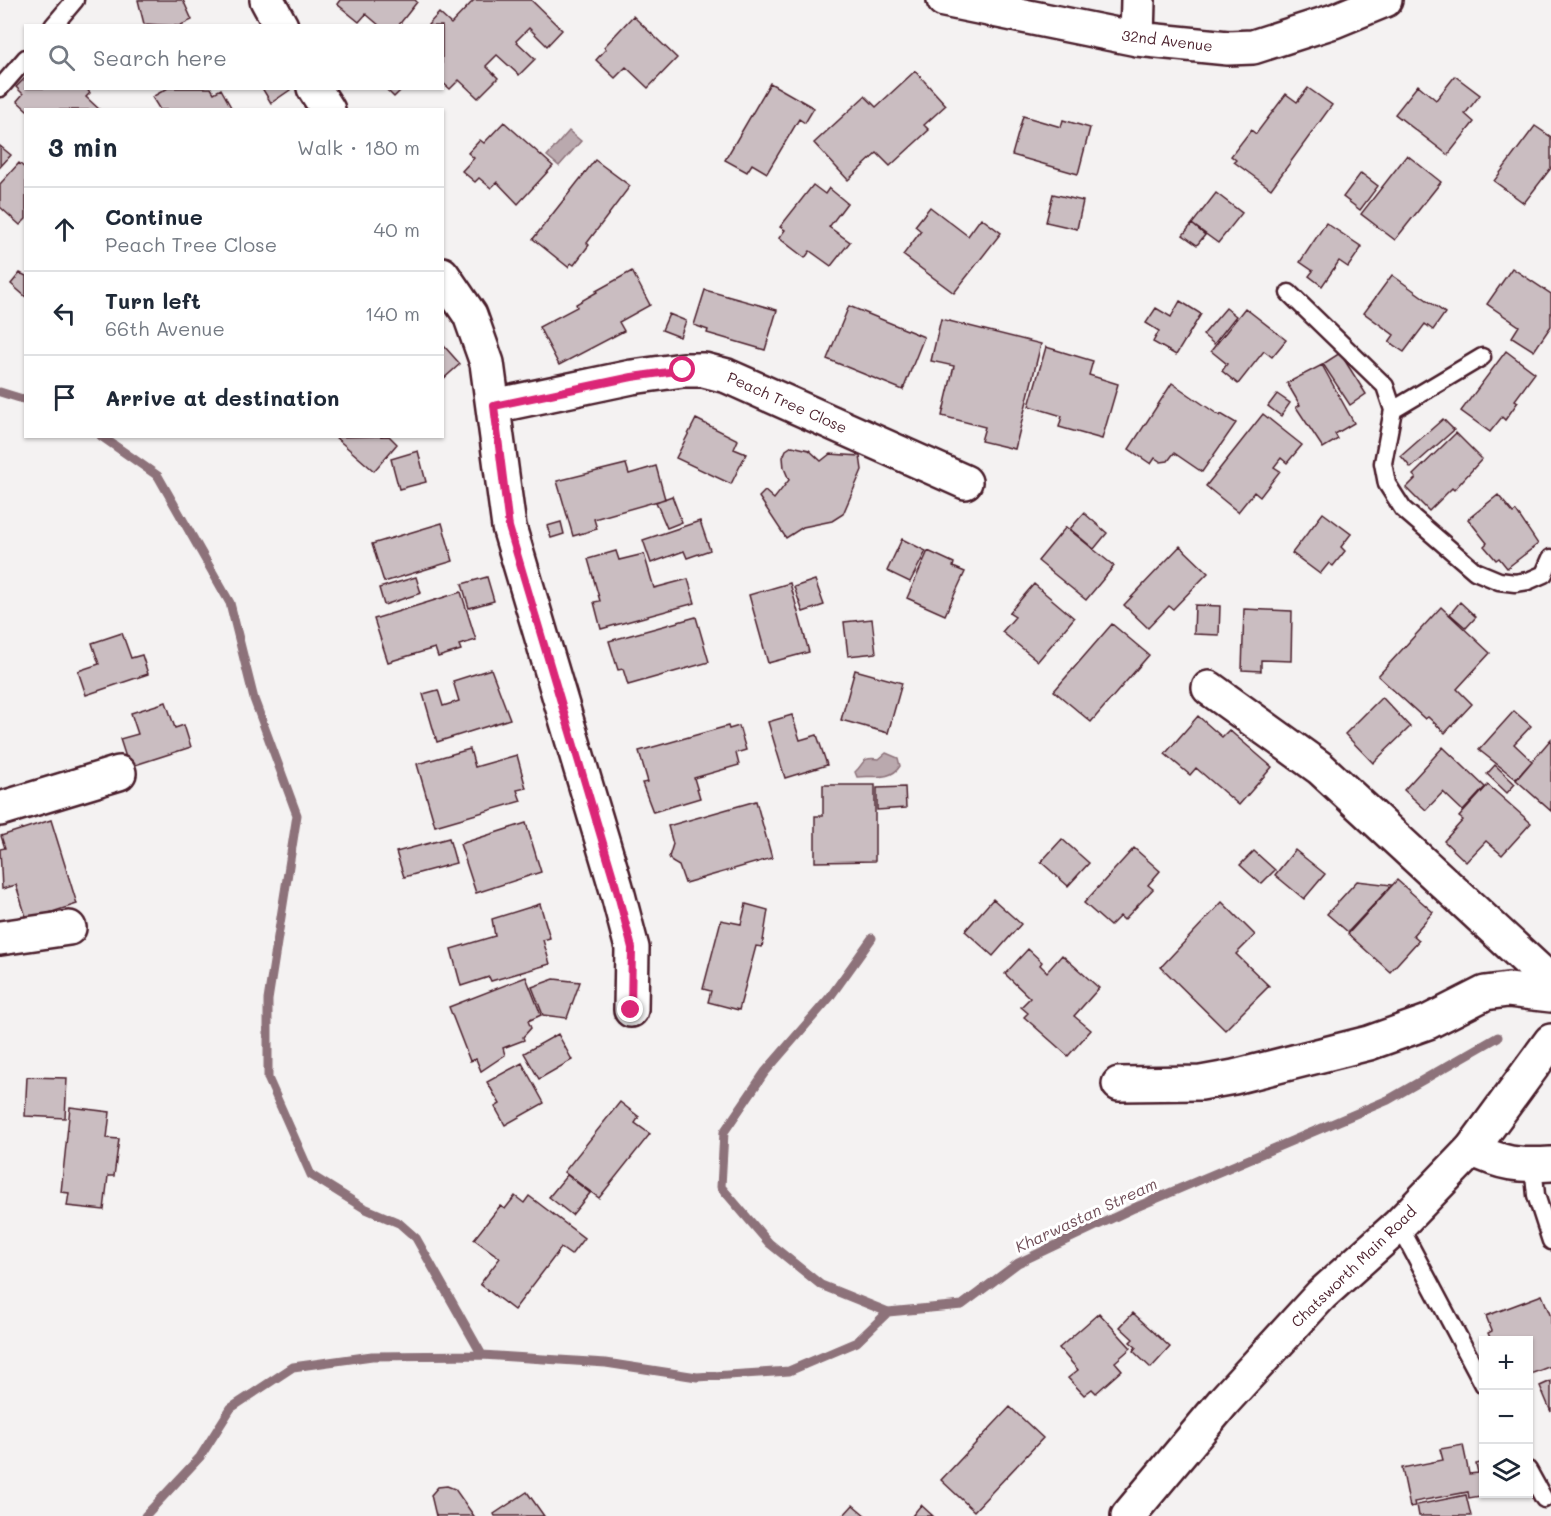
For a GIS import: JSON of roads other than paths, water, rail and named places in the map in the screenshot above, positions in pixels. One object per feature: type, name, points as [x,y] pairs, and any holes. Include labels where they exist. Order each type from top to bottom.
[{"type":"street","points":[[267,0],[280,24]]},
{"type":"street","name":"32nd Avenue","points":[[944,0],[1137,39],[1202,47],[1253,47],[1334,21],[1385,0]]},
{"type":"street","points":[[1137,39],[1138,0]]},
{"type":"street","points":[[315,90],[327,108]]},
{"type":"street","points":[[444,277],[470,315],[480,338],[494,406],[509,527],[632,948],[631,1010]]},
{"type":"street","name":"Peach Tree Close","points":[[494,406],[632,377],[683,370],[704,370],[727,376],[965,482]]},
{"type":"street","points":[[1209,688],[1320,768],[1551,982]]},
{"type":"street","points":[[0,809],[119,773]]},
{"type":"street","points":[[0,938],[69,928]]},
{"type":"street","points":[[1119,1084],[1201,1083],[1234,1077],[1369,1043],[1428,1022],[1485,993],[1508,990],[1551,995]]},
{"type":"street","name":"Chatsworth Main Road","points":[[1128,1516],[1224,1401],[1321,1295],[1399,1225],[1472,1149],[1551,1041]]},
{"type":"street","points":[[1472,1149],[1497,1161],[1516,1166],[1542,1165]]},
{"type":"lane","points":[[55,24],[75,0]]},
{"type":"lane","points":[[0,88],[24,60]]},
{"type":"lane","points":[[1289,293],[1385,386],[1393,410],[1383,463],[1386,484],[1403,509],[1475,571],[1499,581],[1528,581],[1544,574],[1551,558]]},
{"type":"lane","points":[[1393,410],[1482,357]]},
{"type":"lane","points":[[1542,1165],[1536,1195],[1551,1241]]},
{"type":"lane","points":[[1399,1225],[1479,1376]]},
{"type":"lane","points":[[1533,1479],[1544,1499]]},
{"type":"waterway","points":[[0,392],[24,399]]},
{"type":"waterway","points":[[104,438],[158,476],[230,603],[254,699],[297,815],[268,1000],[268,1078],[311,1175],[364,1208],[399,1223],[416,1238],[482,1355]]},
{"type":"waterway","name":"Kharwastan Stream","points":[[872,938],[830,997],[765,1072],[724,1132],[721,1187],[769,1243],[821,1285],[888,1312],[962,1305],[1018,1263],[1134,1208],[1388,1100],[1498,1037]]},
{"type":"waterway","points":[[145,1516],[200,1457],[231,1408],[293,1367],[372,1356],[482,1355],[606,1363],[697,1377],[789,1371],[857,1342],[888,1312]]}]
